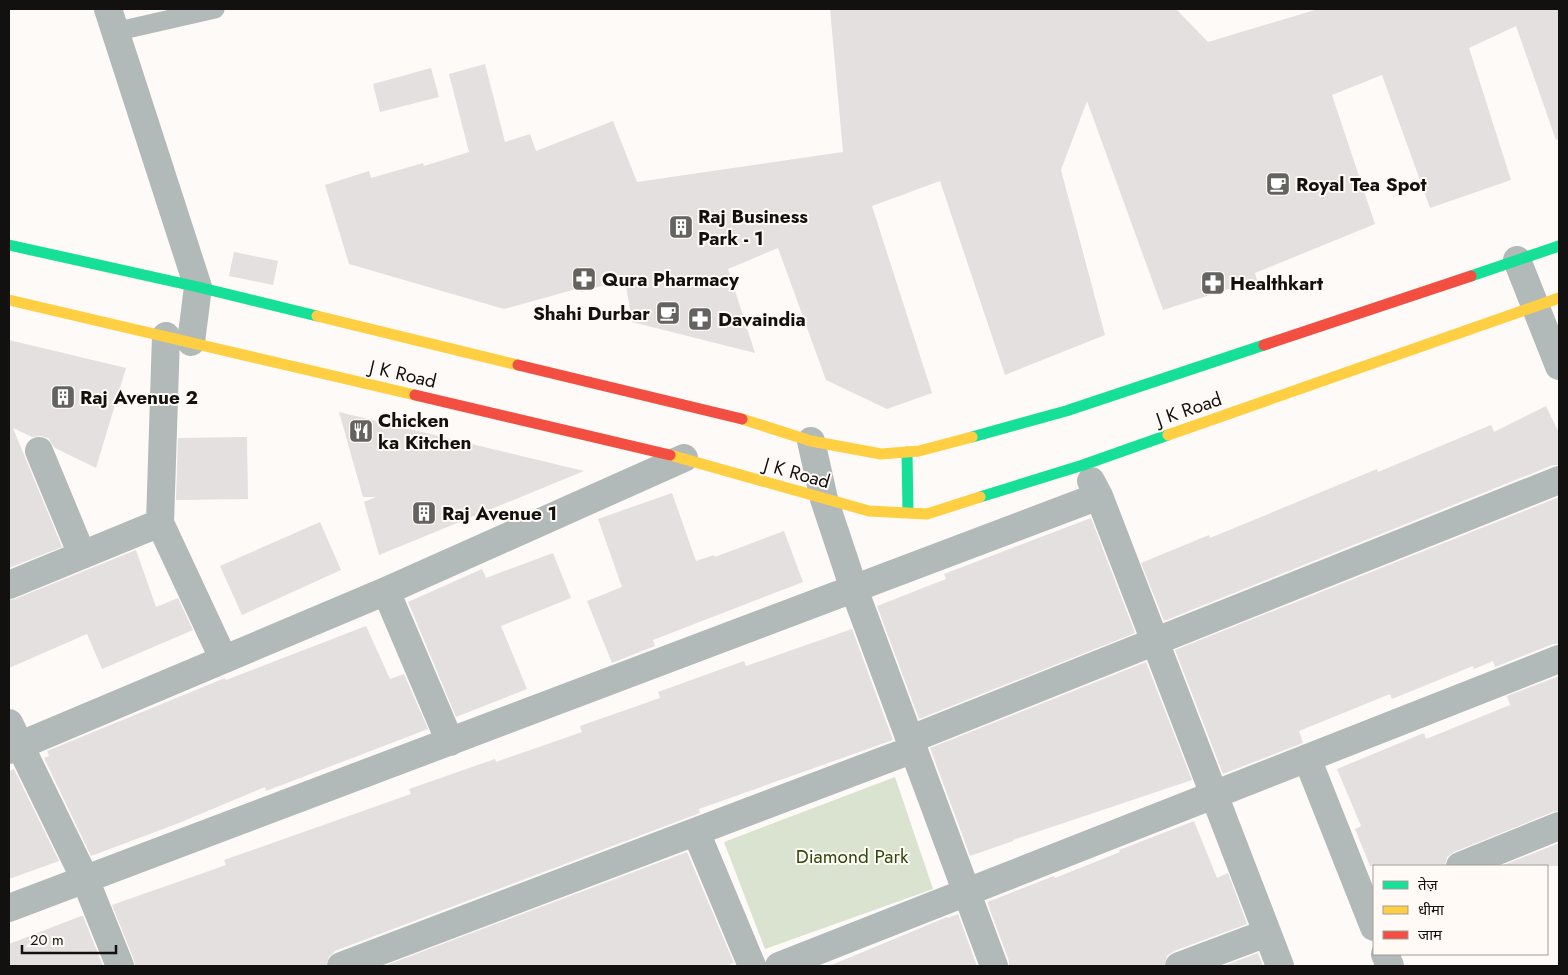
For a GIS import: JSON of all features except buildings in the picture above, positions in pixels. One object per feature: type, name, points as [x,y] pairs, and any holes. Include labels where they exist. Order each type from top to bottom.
[{"type":"main road","name":"J K Road","points":[[9,245],[198,287],[751,421],[811,441],[881,454],[919,451],[1066,411],[1559,246]]},
{"type":"main road","name":"J K Road","points":[[9,300],[684,458],[824,499],[869,510],[927,514],[1082,464],[1547,302]]},
{"type":"main road","points":[[907,452],[908,512]]},
{"type":"street","points":[[111,21],[198,287],[178,339],[160,524],[223,658]]},
{"type":"street","points":[[1517,260],[1547,302],[1559,366]]},
{"type":"street","points":[[811,441],[824,499],[854,589],[994,966]]},
{"type":"street","points":[[39,450],[82,555]]},
{"type":"street","points":[[118,966],[85,879],[12,740],[223,658],[386,591],[684,458]]},
{"type":"street","points":[[1082,464],[1099,496],[1280,966]]},
{"type":"street","points":[[341,966],[696,832],[1154,642],[1559,480]]},
{"type":"street","points":[[9,908],[1099,496]]},
{"type":"street","points":[[9,585],[160,524]]},
{"type":"street","points":[[386,591],[450,742]]},
{"type":"street","points":[[779,966],[820,959],[966,892],[1559,659]]},
{"type":"street","points":[[1307,758],[1371,910]]},
{"type":"street","points":[[1462,865],[1559,826]]},
{"type":"street","points":[[696,832],[752,966]]},
{"type":"street","points":[[1179,966],[1267,933]]},
{"type":"lane","points":[[111,21],[215,9]]},
{"type":"green space","name":"Diamond Park","points":[[895,777],[933,889],[765,949],[724,842]]},
{"type":"traffic: fast","points":[[9,245],[198,287],[317,316]]},
{"type":"traffic: fast","points":[[1471,276],[1559,246]]},
{"type":"traffic: fast","points":[[972,437],[1066,411],[1264,345]]},
{"type":"traffic: fast","points":[[980,497],[1083,465],[1168,435]]},
{"type":"traffic: fast","points":[[907,452],[908,512]]},
{"type":"traffic: slow","points":[[1168,435],[1559,298]]},
{"type":"traffic: slow","points":[[9,300],[415,395]]},
{"type":"traffic: slow","points":[[317,316],[518,365]]},
{"type":"traffic: slow","points":[[742,419],[811,441],[881,454],[919,451],[972,437]]},
{"type":"traffic: slow","points":[[670,455],[869,511],[927,514],[980,497]]},
{"type":"traffic: jam","points":[[1264,345],[1471,276]]},
{"type":"traffic: jam","points":[[518,365],[742,419]]},
{"type":"traffic: jam","points":[[415,395],[670,455]]},
{"type":"place","name":"Royal Tea Spot","points":[[1278,184]]},
{"type":"place","name":"Raj Business Park - 1","points":[[681,227]]},
{"type":"place","name":"Qura Pharmacy","points":[[584,279]]},
{"type":"place","name":"Healthkart","points":[[1213,283]]},
{"type":"place","name":"Shahi Durbar","points":[[668,313]]},
{"type":"place","name":"Davaindia","points":[[700,319]]},
{"type":"place","name":"Raj Avenue 2","points":[[63,397]]},
{"type":"place","name":"Chicken ka Kitchen","points":[[361,431]]},
{"type":"place","name":"Raj Avenue 1","points":[[424,513]]}]
